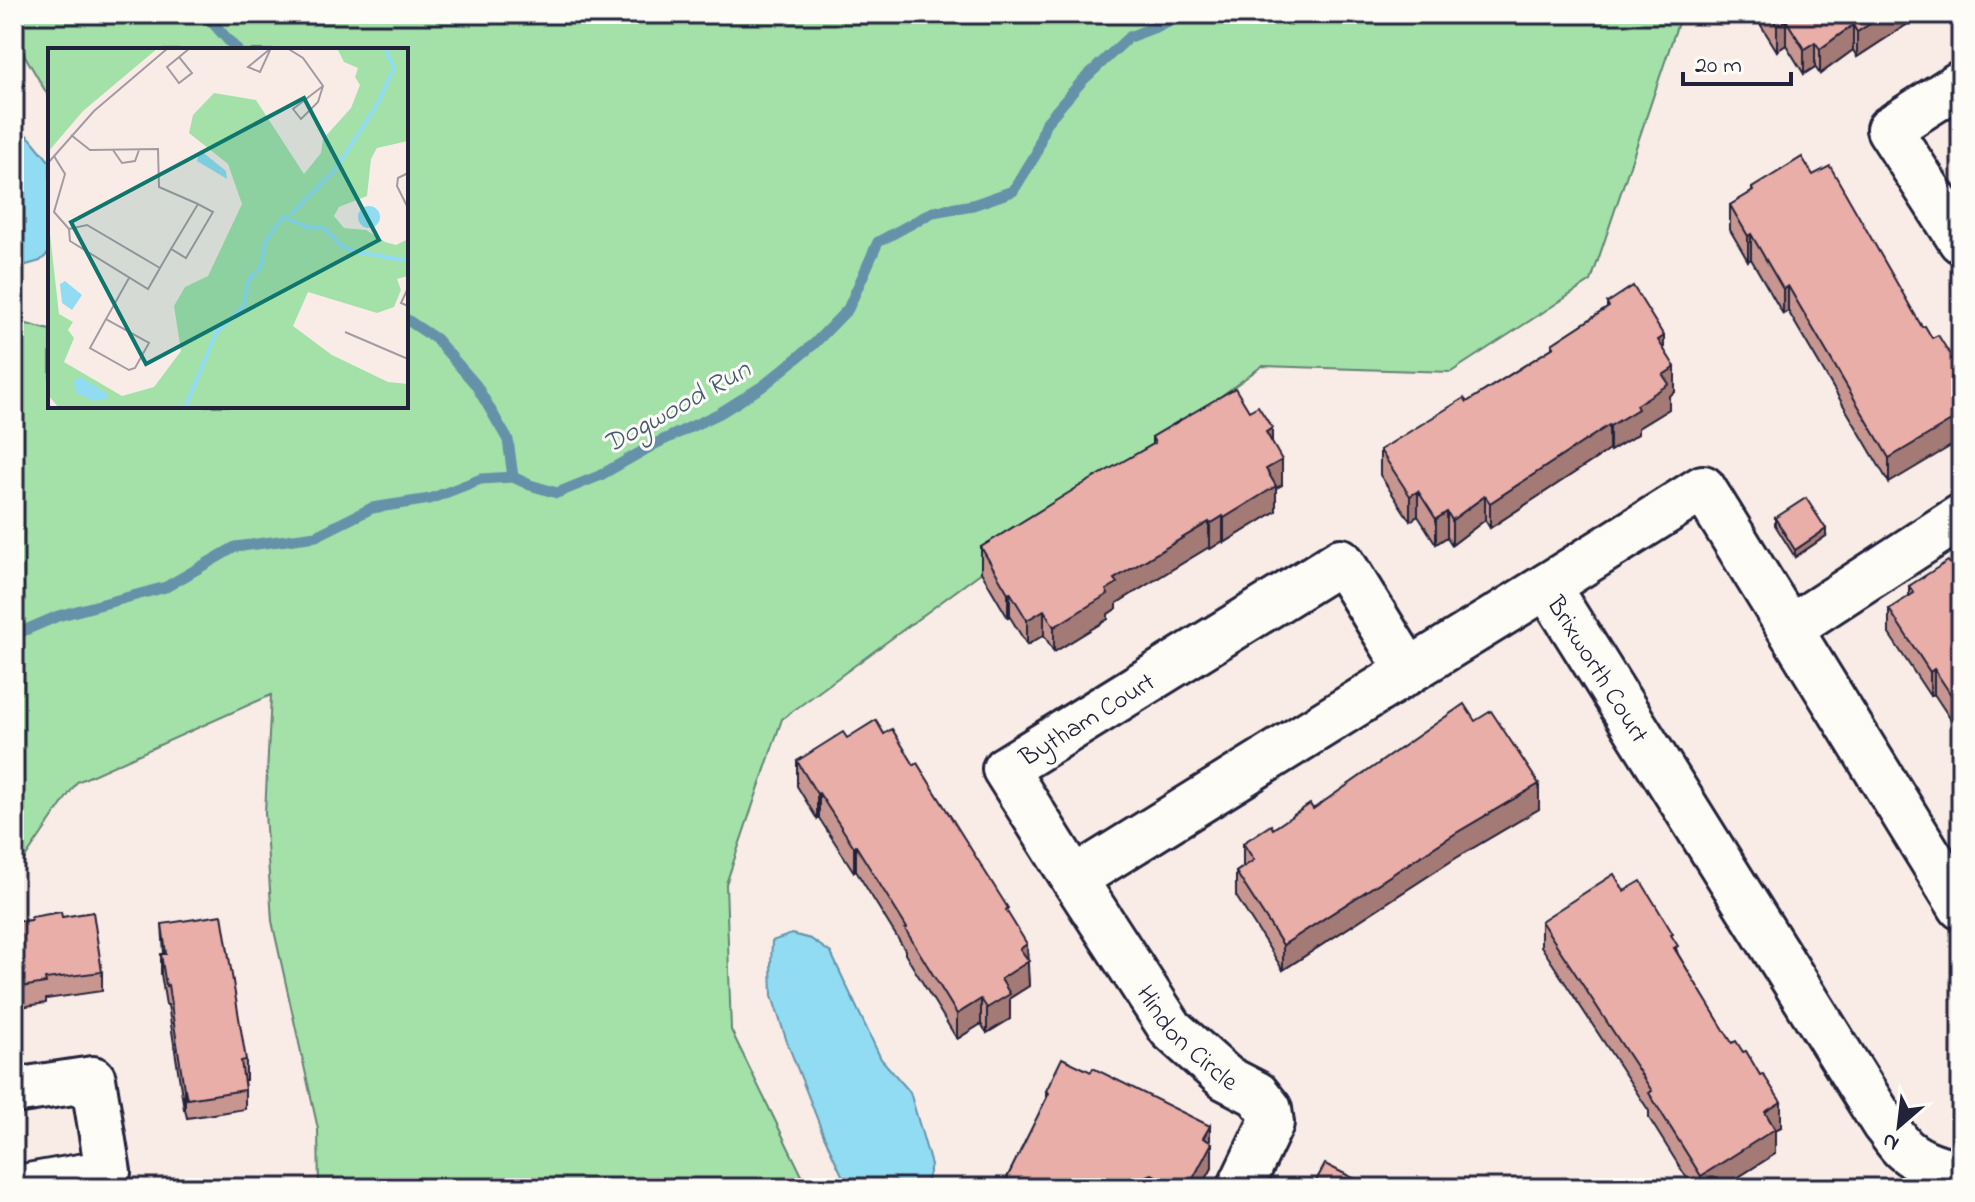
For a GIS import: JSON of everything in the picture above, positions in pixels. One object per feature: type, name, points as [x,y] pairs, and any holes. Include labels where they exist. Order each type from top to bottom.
[{"type":"street","points":[[1961,83],[1889,129],[1961,241]]},
{"type":"street","name":"Brixworth Court","points":[[1961,907],[1703,488],[1547,586],[1884,1124],[1906,1151],[1926,1162],[1961,1171]]},
{"type":"street","points":[[1790,628],[1961,517]]},
{"type":"street","name":"Bytham Court","points":[[1074,879],[1005,769],[1341,561],[1409,671]]},
{"type":"street","points":[[1074,879],[1547,586]]},
{"type":"street","name":"Hindon Circle","points":[[1074,879],[1171,1029],[1226,1078],[1257,1094],[1269,1109],[1271,1123],[1240,1188]]},
{"type":"street","points":[[14,1091],[93,1079],[108,1172],[17,1188]]},
{"type":"green space","points":[[14,14],[1681,14],[1591,281],[1451,372],[1262,366],[782,719],[726,884],[731,1030],[808,1188],[319,1188],[318,1129],[272,921],[265,813],[271,695],[77,782],[19,867],[14,869],[14,324],[23,323],[48,329],[48,408],[408,408],[408,48],[48,48],[48,96],[14,37]]},
{"type":"water","points":[[14,124],[48,160],[48,254],[40,261],[14,268]]},
{"type":"water","points":[[792,934],[811,939],[831,953],[881,1059],[910,1092],[931,1165],[925,1188],[848,1188],[824,1136],[772,996],[772,941]]},
{"type":"building","points":[[1770,14],[1885,14],[1857,32],[1853,25],[1820,49],[1815,42],[1804,49],[1786,20],[1777,26]]},
{"type":"building","points":[[1802,157],[1813,175],[1830,166],[1922,327],[1925,326],[1932,338],[1938,335],[1961,372],[1961,392],[1954,396],[1961,408],[1961,415],[1889,458],[1788,286],[1783,289],[1730,205]]},
{"type":"building","points":[[1633,286],[1664,336],[1658,340],[1675,367],[1663,375],[1669,384],[1636,405],[1638,409],[1490,503],[1485,496],[1452,520],[1447,512],[1436,519],[1418,491],[1410,496],[1380,450],[1464,398],[1467,402],[1554,347],[1552,344],[1609,307],[1607,303]]},
{"type":"building","points":[[1235,388],[1249,411],[1258,406],[1272,428],[1266,432],[1282,460],[1266,469],[1276,486],[1114,579],[1117,583],[1106,590],[1108,594],[1054,627],[1044,610],[1027,620],[981,547],[1155,443],[1152,437]]},
{"type":"building","points":[[1806,498],[1826,529],[1795,550],[1775,518]]},
{"type":"building","points":[[1948,561],[1954,569],[1961,564],[1961,710],[1934,669],[1930,672],[1889,609],[1914,593],[1909,586]]},
{"type":"building","points":[[1464,704],[1475,721],[1491,711],[1539,784],[1456,833],[1283,945],[1236,872],[1254,860],[1243,843],[1271,825],[1273,829],[1310,804],[1313,809]]},
{"type":"building","points":[[876,720],[884,734],[892,729],[914,765],[917,763],[1008,908],[1006,910],[1027,944],[1020,949],[1029,961],[1001,979],[1010,994],[987,1008],[981,999],[957,1014],[856,846],[797,761],[843,732],[847,738]]},
{"type":"building","points":[[1614,874],[1624,891],[1641,881],[1673,934],[1678,946],[1674,948],[1732,1043],[1736,1041],[1743,1052],[1746,1051],[1781,1102],[1765,1112],[1775,1129],[1701,1176],[1649,1093],[1652,1091],[1541,921]]},
{"type":"building","points":[[61,912],[62,917],[93,912],[102,972],[45,979],[46,983],[14,988],[14,922]]},
{"type":"building","points":[[222,915],[246,1060],[241,1061],[245,1090],[187,1099],[161,954],[166,954],[162,924]]},
{"type":"building","points":[[1062,1058],[1091,1072],[1093,1068],[1210,1126],[1203,1138],[1212,1143],[1188,1188],[1181,1188],[1152,1174],[1118,1188],[1002,1188],[1049,1093],[1046,1091]]},
{"type":"building","points":[[1325,1164],[1373,1188],[1312,1188]]},
{"type":"waterway","name":"Dogwood Run","points":[[205,14],[235,48]]},
{"type":"waterway","name":"Dogwood Run","points":[[408,320],[436,339],[476,385],[508,440],[513,477],[557,493],[599,476],[657,443],[720,413],[763,386],[814,344],[848,309],[878,242],[933,212],[973,205],[1013,191],[1036,154],[1045,124],[1082,81],[1129,37],[1190,14]]},
{"type":"waterway","points":[[14,635],[58,616],[166,587],[235,547],[316,536],[372,508],[430,499],[481,479],[513,477]]}]
